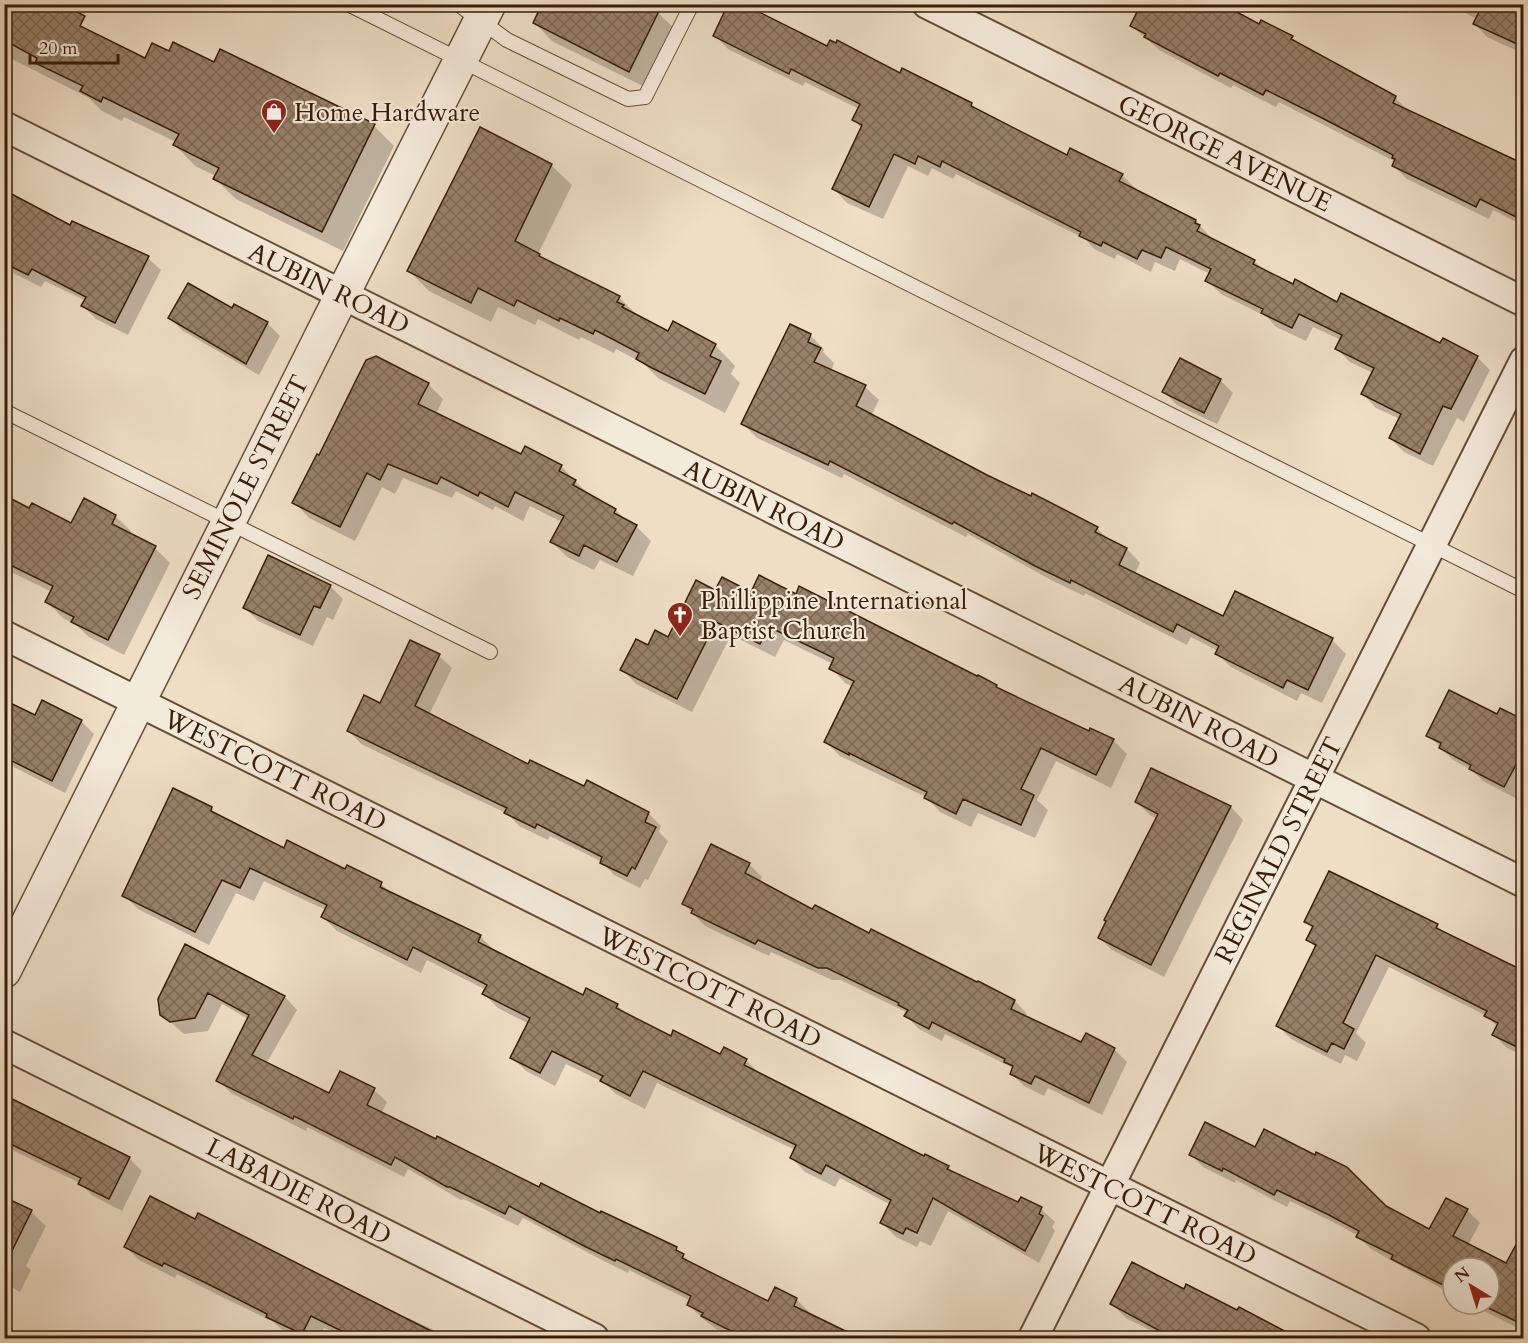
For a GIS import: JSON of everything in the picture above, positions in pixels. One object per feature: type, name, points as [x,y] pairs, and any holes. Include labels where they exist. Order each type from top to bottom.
[{"type":"street","name":"GEORGE AVENUE","points":[[927,4],[1524,302]]},
{"type":"street","name":"SEMINOLE STREET","points":[[4,971],[460,60],[476,10]]},
{"type":"street","name":"AUBIN ROAD","points":[[4,126],[1524,883]]},
{"type":"street","name":"REGINALD STREET","points":[[1033,1338],[1524,361]]},
{"type":"street","name":"WESTCOTT ROAD","points":[[4,635],[1416,1338]]},
{"type":"street","name":"LABADIE ROAD","points":[[4,1044],[594,1338]]},
{"type":"lane","points":[[348,4],[1524,591]]},
{"type":"lane","points":[[476,10],[507,40],[628,99],[645,97],[692,4]]},
{"type":"lane","points":[[4,411],[490,652]]},
{"type":"building","name":"Home Hardware","points":[[4,4],[62,4],[85,16],[80,26],[145,58],[152,43],[169,51],[173,42],[214,62],[220,49],[375,124],[322,232],[213,179],[219,168],[173,145],[179,134],[103,97],[101,102],[80,91],[83,86],[35,63],[37,58],[4,40]]},
{"type":"building","points":[[542,4],[646,4],[659,11],[629,72],[533,23]]},
{"type":"building","points":[[728,4],[743,4],[827,46],[830,40],[836,43],[837,40],[900,73],[902,68],[1067,155],[1070,148],[1123,174],[1119,181],[1196,220],[1195,223],[1200,225],[1197,231],[1255,260],[1253,264],[1293,284],[1295,279],[1337,302],[1341,293],[1440,343],[1443,338],[1478,356],[1451,409],[1443,406],[1420,454],[1389,438],[1401,414],[1361,394],[1374,368],[1335,349],[1342,335],[1299,314],[1292,328],[1261,313],[1263,309],[1205,281],[1211,269],[1166,247],[1161,258],[1142,250],[1137,259],[1103,242],[1101,246],[1079,236],[1081,232],[942,161],[940,167],[918,156],[915,164],[894,154],[869,207],[832,189],[862,125],[852,120],[860,104],[791,69],[789,74],[713,36]]},
{"type":"building","points":[[1141,4],[1222,4],[1259,24],[1261,20],[1293,36],[1291,39],[1396,96],[1393,103],[1524,164],[1524,221],[1480,199],[1476,207],[1392,166],[1395,159],[1392,158],[1393,155],[1326,120],[1266,90],[1263,95],[1220,73],[1218,76],[1144,37],[1146,34],[1130,26]]},
{"type":"building","points":[[1483,4],[1524,4],[1524,47],[1473,24]]},
{"type":"building","points":[[480,127],[552,164],[515,241],[540,254],[539,256],[620,296],[617,302],[624,305],[622,307],[668,331],[673,321],[716,344],[710,356],[721,361],[705,394],[636,359],[639,353],[595,330],[593,334],[560,318],[559,321],[517,300],[514,306],[478,288],[471,303],[407,271]]},
{"type":"building","points":[[4,190],[70,225],[72,221],[149,256],[115,323],[81,306],[86,297],[32,269],[28,275],[4,263]]},
{"type":"building","points":[[188,283],[232,308],[234,304],[268,322],[246,364],[168,318]]},
{"type":"building","points":[[790,324],[811,334],[808,342],[821,348],[814,362],[866,385],[856,406],[987,475],[1031,496],[1032,493],[1098,527],[1095,532],[1127,548],[1119,565],[1223,616],[1235,591],[1333,638],[1308,690],[1287,680],[1283,688],[1215,654],[1219,646],[1177,624],[1173,632],[1071,580],[1070,583],[1035,566],[954,522],[952,524],[830,461],[828,465],[741,424]]},
{"type":"building","points":[[376,356],[429,383],[418,404],[521,454],[525,446],[562,465],[559,471],[576,480],[573,485],[616,509],[614,513],[637,525],[617,562],[584,545],[579,556],[550,542],[564,516],[515,492],[508,507],[480,492],[478,496],[441,477],[437,484],[388,464],[380,480],[367,473],[340,527],[292,503],[317,454],[319,455],[366,360]]},
{"type":"building","points":[[1180,358],[1221,379],[1204,413],[1162,392]]},
{"type":"building","points":[[4,495],[29,508],[32,503],[71,523],[84,498],[116,515],[112,524],[156,546],[108,640],[71,622],[74,617],[45,602],[53,586],[4,562]]},
{"type":"building","points":[[268,555],[331,585],[320,608],[314,606],[300,635],[243,608]]},
{"type":"building","points":[[759,575],[796,594],[799,586],[978,675],[997,685],[996,687],[1089,731],[1090,728],[1114,739],[1096,775],[1041,748],[1021,789],[1034,795],[1021,825],[963,799],[956,814],[924,798],[927,792],[824,742],[854,681],[829,669],[834,658],[769,627],[760,644],[716,622],[677,699],[620,670],[636,639],[648,645],[655,630],[668,637],[696,580],[715,590],[722,577],[751,592]]},
{"type":"building","points":[[410,640],[440,654],[415,706],[528,764],[530,760],[584,786],[587,780],[649,812],[645,822],[656,827],[635,869],[632,867],[627,876],[600,863],[602,857],[537,824],[535,828],[504,813],[507,808],[347,731],[364,695],[380,703]]},
{"type":"building","points":[[1449,690],[1497,714],[1500,708],[1524,720],[1524,750],[1504,787],[1469,769],[1471,765],[1439,748],[1441,743],[1426,736]]},
{"type":"building","points":[[4,700],[35,715],[42,700],[82,720],[52,781],[4,757]]},
{"type":"building","points":[[1151,768],[1231,806],[1151,965],[1098,938],[1106,921],[1104,920],[1158,814],[1135,802]]},
{"type":"building","points":[[173,788],[212,807],[211,811],[284,848],[287,840],[345,869],[347,865],[382,882],[380,887],[481,935],[478,942],[583,995],[586,988],[618,1004],[616,1008],[671,1036],[673,1030],[720,1054],[724,1047],[747,1059],[744,1065],[924,1156],[925,1154],[949,1166],[947,1169],[1018,1202],[1021,1197],[1042,1207],[1039,1214],[1043,1216],[1025,1251],[933,1198],[917,1233],[906,1228],[903,1234],[880,1223],[891,1200],[826,1165],[821,1174],[790,1158],[796,1145],[643,1071],[630,1096],[600,1081],[603,1076],[552,1051],[540,1073],[510,1058],[530,1018],[482,994],[487,985],[413,947],[407,960],[321,917],[327,905],[250,868],[240,888],[222,880],[195,932],[122,896]]},
{"type":"building","points":[[711,844],[750,863],[745,873],[812,909],[815,905],[869,933],[871,929],[978,981],[1015,1000],[1011,1009],[1081,1042],[1086,1033],[1115,1048],[1089,1103],[1035,1076],[1031,1084],[1010,1074],[1013,1066],[1004,1062],[1005,1059],[932,1022],[929,1029],[904,1016],[908,1010],[898,1005],[899,1003],[827,968],[818,968],[758,940],[755,944],[691,913],[693,909],[682,904]]},
{"type":"building","points":[[1329,871],[1438,924],[1436,928],[1524,971],[1524,1036],[1517,1047],[1492,1035],[1498,1023],[1484,1016],[1487,1011],[1376,955],[1343,1023],[1354,1029],[1344,1049],[1332,1043],[1327,1052],[1276,1026],[1316,945],[1306,940],[1313,926],[1304,922]]},
{"type":"building","points":[[185,944],[285,996],[252,1055],[329,1093],[340,1071],[375,1088],[367,1105],[436,1139],[437,1136],[539,1187],[541,1183],[600,1213],[601,1211],[677,1247],[676,1250],[684,1254],[682,1258],[768,1301],[775,1287],[797,1298],[794,1306],[860,1338],[745,1338],[701,1316],[703,1313],[687,1305],[691,1296],[584,1246],[509,1206],[505,1214],[447,1187],[395,1157],[391,1165],[294,1116],[293,1119],[216,1081],[249,1015],[208,993],[195,1018],[170,1022],[160,1015],[158,999]]},
{"type":"building","points":[[4,1095],[130,1157],[109,1199],[78,1184],[81,1178],[4,1141]]},
{"type":"building","points":[[1205,1122],[1255,1147],[1264,1129],[1315,1155],[1316,1152],[1347,1167],[1386,1206],[1429,1229],[1446,1198],[1468,1209],[1453,1236],[1492,1256],[1441,1256],[1441,1284],[1391,1259],[1393,1255],[1356,1237],[1359,1231],[1327,1214],[1277,1190],[1274,1195],[1223,1168],[1222,1171],[1189,1155]]},
{"type":"building","points":[[150,1196],[195,1219],[198,1213],[445,1338],[356,1338],[311,1316],[302,1334],[266,1317],[267,1314],[208,1284],[164,1263],[162,1266],[124,1247]]},
{"type":"building","points":[[4,1197],[32,1210],[4,1267]]},
{"type":"building","points":[[1524,1230],[1524,1325],[1501,1314],[1501,1260],[1506,1263]]},
{"type":"building","points":[[1132,1262],[1184,1289],[1186,1284],[1237,1310],[1239,1307],[1298,1338],[1159,1338],[1162,1332],[1110,1304]]},
{"type":"place","name":"Home Hardware","points":[[274,135]]},
{"type":"place","name":"Phillippine International Baptist Church","points":[[680,638]]}]
